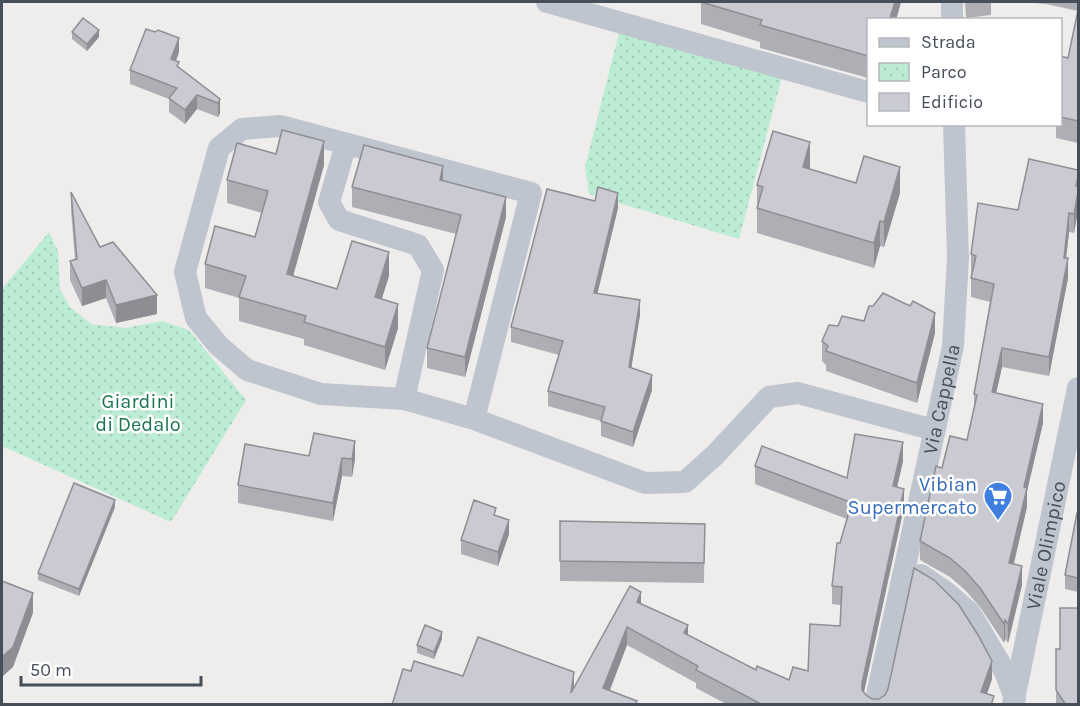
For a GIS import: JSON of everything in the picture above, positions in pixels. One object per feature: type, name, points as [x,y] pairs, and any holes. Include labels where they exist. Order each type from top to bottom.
[{"type":"street","points":[[547,2],[867,92]]},
{"type":"street","points":[[952,2],[952,18]]},
{"type":"street","points":[[474,419],[531,193],[280,126],[242,129],[219,148],[185,273],[196,318],[218,345],[247,370],[321,394],[404,399],[474,419],[645,483],[685,482],[715,455],[770,397],[798,393],[934,430]]},
{"type":"street","name":"Via Cappella","points":[[875,705],[953,346],[958,258],[954,126]]},
{"type":"street","points":[[346,144],[329,202],[339,220],[418,245],[433,270],[404,399]]},
{"type":"street","name":"Viale Olimpico","points":[[1016,702],[1078,388]]},
{"type":"street","points":[[904,569],[925,576],[970,613],[1005,672],[1016,702]]},
{"type":"green space","points":[[622,21],[783,73],[739,239],[589,194],[585,167]]},
{"type":"green space","name":"Giardini di Dedalo","points":[[49,232],[58,251],[60,289],[70,307],[91,324],[125,328],[162,321],[189,330],[246,400],[171,522],[2,446],[2,289]]},
{"type":"building","points":[[701,2],[895,2],[890,18],[867,18],[867,56],[760,25],[762,20]]},
{"type":"building","points":[[1078,10],[1078,121],[1062,117],[1062,56],[1068,58]]},
{"type":"building","points":[[83,18],[99,30],[87,44],[72,32]]},
{"type":"building","points":[[146,29],[155,32],[158,30],[179,38],[171,59],[179,62],[177,66],[220,99],[218,103],[197,95],[185,110],[169,98],[177,88],[130,70]]},
{"type":"building","points":[[282,130],[324,141],[287,274],[337,289],[352,241],[389,252],[375,297],[398,304],[385,347],[304,322],[306,316],[239,297],[246,276],[205,264],[215,226],[255,237],[268,191],[227,180],[237,143],[276,154]]},
{"type":"building","points":[[773,131],[810,142],[803,167],[856,183],[864,156],[900,167],[884,222],[880,221],[874,243],[757,208],[763,187],[757,185]]},
{"type":"building","points":[[364,145],[443,166],[440,180],[506,197],[465,357],[427,348],[461,215],[352,187]]},
{"type":"building","points":[[1029,159],[1078,170],[1076,186],[1078,185],[1078,192],[1074,214],[1069,213],[1064,258],[1068,258],[1049,357],[1002,348],[992,392],[1043,404],[1024,487],[1027,488],[1009,563],[1022,566],[1008,624],[1005,620],[1004,624],[980,588],[965,571],[950,558],[920,541],[936,466],[942,468],[950,436],[967,440],[977,395],[974,394],[994,284],[971,278],[976,256],[971,254],[978,203],[1018,210]]},
{"type":"building","points":[[598,187],[618,193],[594,293],[640,300],[629,367],[652,375],[633,432],[601,421],[605,407],[548,391],[563,341],[511,327],[547,189],[595,201]]},
{"type":"building","points":[[71,192],[100,247],[113,242],[157,295],[116,305],[106,280],[82,288],[70,261],[77,259]]},
{"type":"building","points":[[883,293],[910,306],[913,301],[935,313],[917,383],[826,351],[828,346],[822,341],[829,325],[838,326],[842,316],[864,321],[869,306],[873,306]]},
{"type":"building","points":[[314,433],[355,441],[352,459],[342,458],[333,503],[238,485],[245,444],[309,456]]},
{"type":"building","points":[[855,434],[903,442],[893,486],[904,489],[862,690],[872,699],[879,699],[888,689],[914,568],[934,580],[959,605],[978,635],[992,661],[981,692],[994,696],[991,705],[763,705],[696,670],[698,666],[627,627],[603,688],[637,701],[635,705],[392,705],[403,669],[411,671],[414,661],[463,676],[478,637],[574,672],[571,693],[630,586],[641,592],[637,602],[688,625],[684,633],[756,670],[757,666],[789,680],[793,667],[808,671],[810,624],[840,626],[842,587],[832,586],[837,543],[840,543],[851,505],[850,502],[755,466],[762,446],[847,478]]},
{"type":"building","points":[[74,483],[115,500],[79,589],[38,573]]},
{"type":"building","points":[[474,500],[496,508],[494,515],[509,520],[498,552],[461,540]]},
{"type":"building","points":[[1078,513],[1078,578],[1065,575]]},
{"type":"building","points":[[560,521],[705,524],[704,563],[560,561]]},
{"type":"building","points":[[2,581],[33,593],[13,647],[2,657]]},
{"type":"building","points":[[1060,608],[1078,608],[1078,705],[1066,705],[1056,690],[1056,649],[1060,649]]},
{"type":"building","points":[[425,625],[442,632],[434,652],[417,645]]},
{"type":"place","name":"Vibian Supermercato","points":[[998,522]]}]
